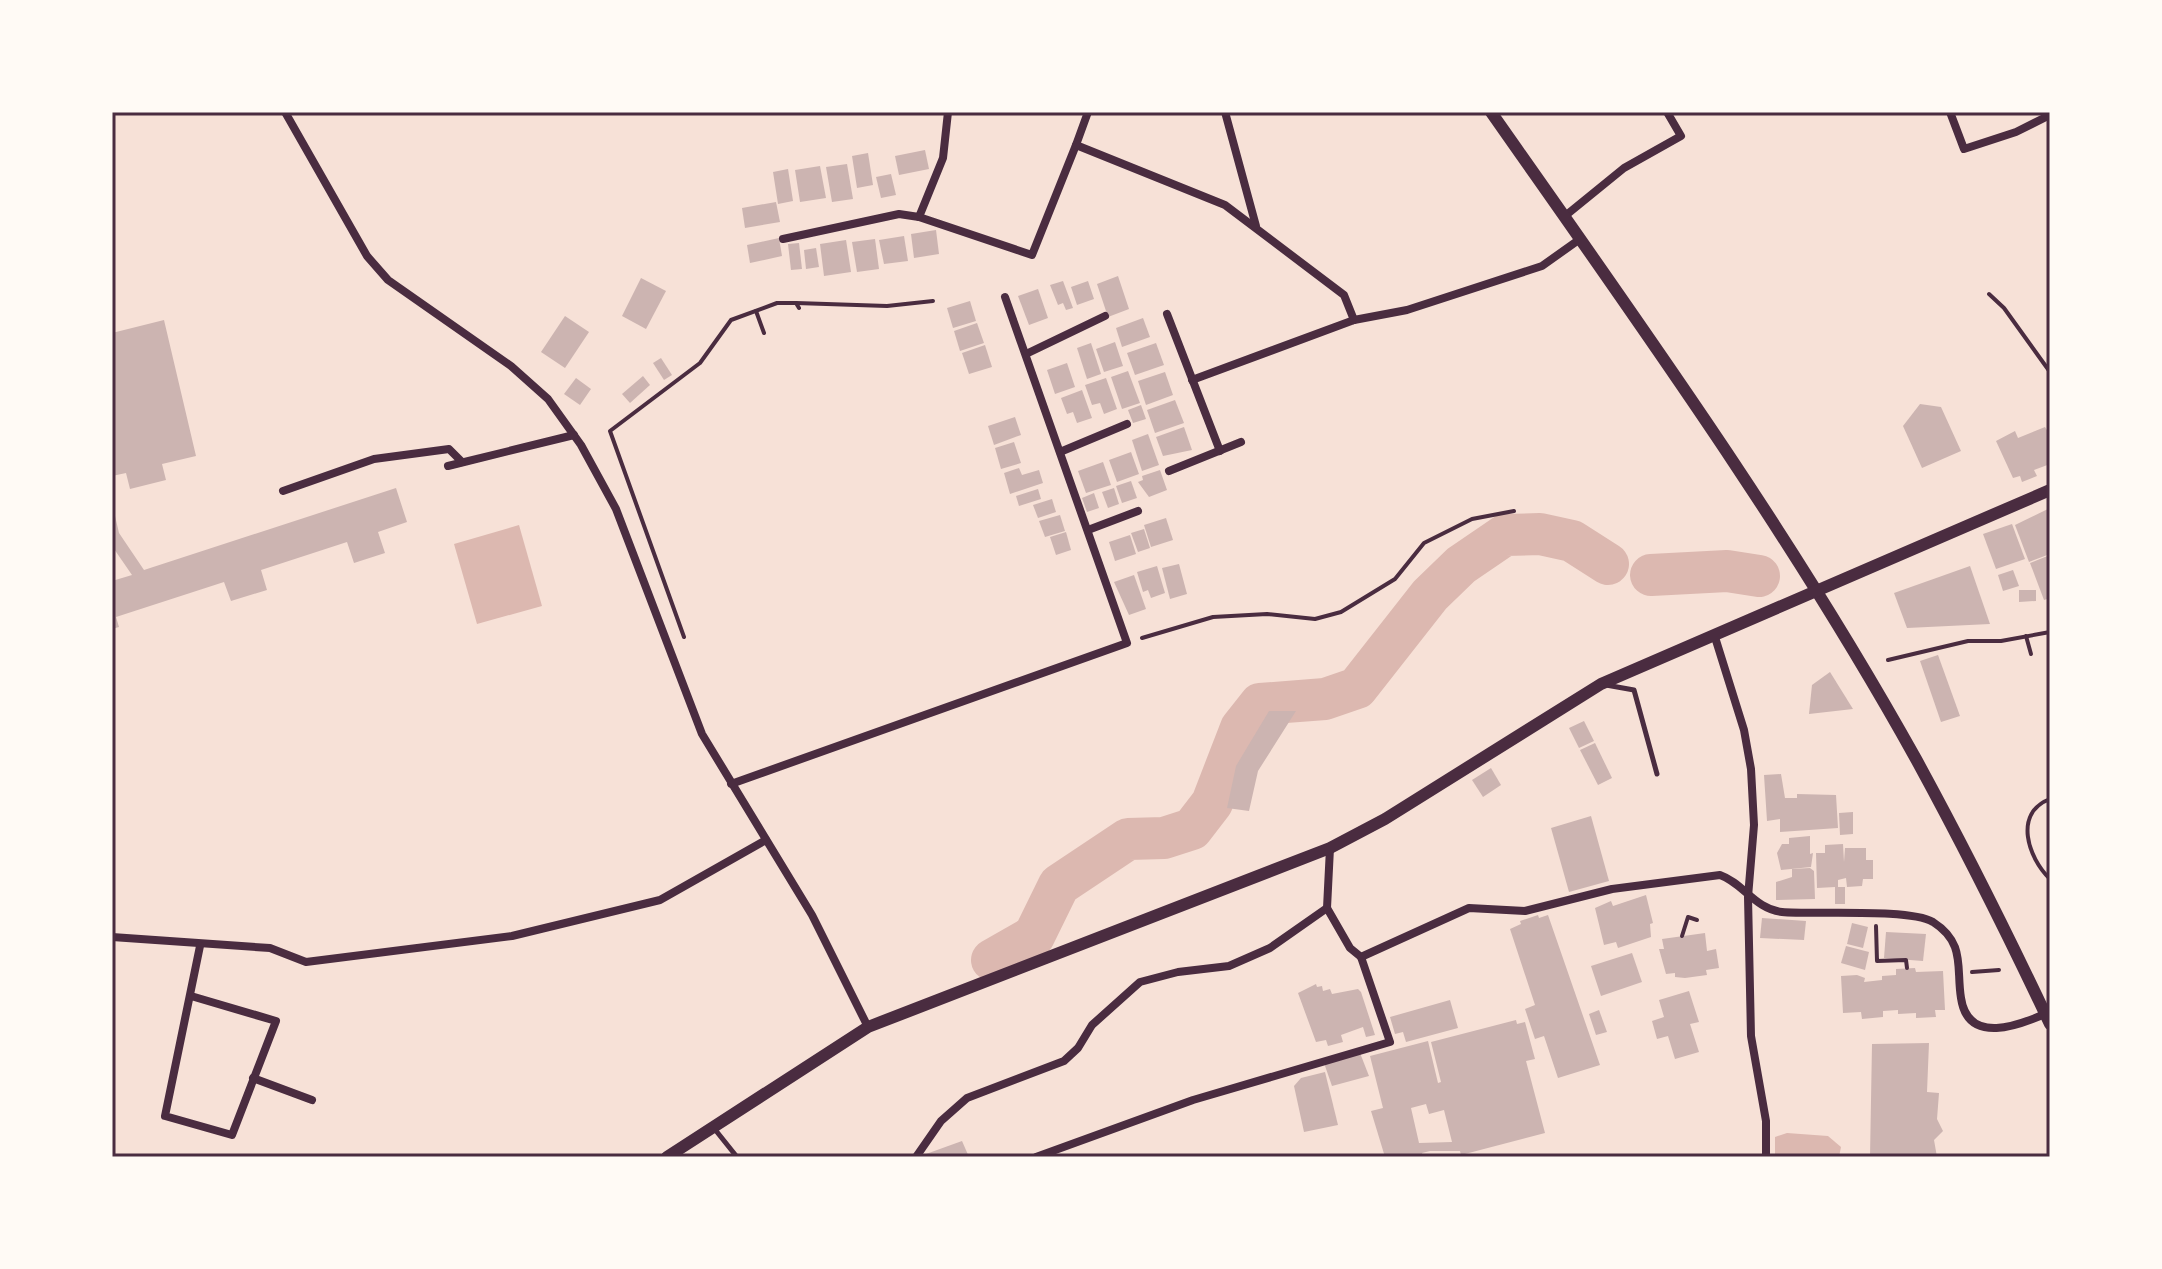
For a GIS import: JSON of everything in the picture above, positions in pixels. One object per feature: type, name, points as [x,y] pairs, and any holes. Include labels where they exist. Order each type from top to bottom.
[{"type":"street","points":[[285,112],[367,256],[388,280],[511,366],[548,399],[574,435],[616,509],[702,734],[812,915],[868,1027]]},
{"type":"street","points":[[919,217],[943,158],[948,112]]},
{"type":"street","points":[[783,239],[899,214],[919,217],[1032,255],[1088,112]]},
{"type":"street","points":[[1225,112],[1256,227]]},
{"type":"street","points":[[1361,957],[1469,908],[1525,911],[1612,889],[1708,874],[1732,879],[1748,897],[1777,912],[1923,918],[1946,933],[1960,960],[1964,1007],[1975,1021],[1988,1029],[2005,1029],[2048,1016],[1916,760],[1816,594],[1646,332],[1491,112]]},
{"type":"street","points":[[1565,216],[1624,168],[1681,136],[1667,112]]},
{"type":"street","points":[[1950,112],[1964,149],[2016,132],[2050,115]]},
{"type":"street","points":[[1076,145],[1225,205],[1344,295],[1354,320]]},
{"type":"street","points":[[1192,380],[1354,320],[1407,310],[1542,266],[1580,239]]},
{"type":"street","points":[[731,784],[1127,643],[1005,297]]},
{"type":"street","points":[[1167,314],[1220,451]]},
{"type":"street","points":[[1026,354],[1105,316]]},
{"type":"street","points":[[1060,452],[1127,424]]},
{"type":"street","points":[[448,466],[574,435]]},
{"type":"street","points":[[1169,471],[1241,442]]},
{"type":"street","points":[[283,491],[374,459],[449,449],[462,462]]},
{"type":"street","points":[[667,1157],[868,1027],[910,1008],[1330,848],[1385,819],[1601,684],[1714,634],[1816,594],[1923,542],[2050,490]]},
{"type":"street","points":[[1088,530],[1138,511]]},
{"type":"street","points":[[1714,634],[1744,730],[1751,769],[1754,825],[1748,897],[1751,1036],[1766,1121],[1766,1157]]},
{"type":"street","points":[[112,937],[200,946],[270,948],[306,962],[512,936],[660,900],[766,840]]},
{"type":"street","points":[[1036,1157],[1193,1100],[1390,1042],[1361,957],[1350,948],[1327,908],[1330,848]]},
{"type":"street","points":[[916,1157],[941,1121],[967,1098],[1064,1061],[1078,1048],[1092,1025],[1140,982],[1178,972],[1229,966],[1270,948],[1327,908]]},
{"type":"street","points":[[191,996],[276,1021],[232,1135],[165,1116],[200,946]]},
{"type":"street","points":[[253,1078],[312,1100]]},
{"type":"lane","points":[[1601,684],[1634,690],[1657,774]]},
{"type":"lane","points":[[713,1127],[737,1157]]},
{"type":"path","points":[[1989,294],[2004,308],[2050,372]]},
{"type":"path","points":[[688,647],[610,431],[700,363],[731,320],[777,303],[797,306],[887,306],[933,301]]},
{"type":"path","points":[[756,311],[764,333]]},
{"type":"path","points":[[1127,643],[1213,617],[1267,614],[1315,619],[1341,612],[1395,579],[1424,543],[1472,519],[1514,511]]},
{"type":"path","points":[[1888,660],[1968,641],[2001,641],[2050,632]]},
{"type":"path","points":[[2026,636],[2031,654]]},
{"type":"path","points":[[2050,799],[2032,813],[2027,836],[2034,859],[2050,879]]},
{"type":"path","points":[[1876,915],[1877,961],[1906,960],[1907,968]]},
{"type":"path","points":[[1682,936],[1688,917],[1697,920]]},
{"type":"path","points":[[1973,972],[1999,970]]},
{"type":"shaded area","points":[[519,525],[542,606],[477,624],[454,544]]},
{"type":"shaded area","points":[[1787,1133],[1828,1136],[1841,1147],[1839,1157],[1775,1157],[1775,1137]]},
{"type":"building","points":[[925,150],[929,169],[899,175],[895,156]]},
{"type":"building","points":[[868,153],[873,185],[857,188],[852,156]]},
{"type":"building","points":[[847,164],[853,199],[832,202],[826,167]]},
{"type":"building","points":[[820,166],[826,198],[800,202],[795,170]]},
{"type":"building","points":[[788,169],[793,201],[778,204],[773,172]]},
{"type":"building","points":[[891,174],[896,195],[881,198],[876,177]]},
{"type":"building","points":[[776,202],[780,222],[745,228],[742,208]]},
{"type":"building","points":[[936,230],[939,254],[914,258],[911,234]]},
{"type":"building","points":[[904,236],[908,261],[884,264],[879,240]]},
{"type":"building","points":[[779,238],[782,256],[750,263],[747,245]]},
{"type":"building","points":[[875,239],[879,269],[857,272],[852,242]]},
{"type":"building","points":[[846,240],[851,272],[824,276],[820,244]]},
{"type":"building","points":[[799,243],[802,269],[791,270],[788,244]]},
{"type":"building","points":[[816,248],[819,267],[806,269],[804,250]]},
{"type":"building","points":[[1118,276],[1129,309],[1108,317],[1097,284]]},
{"type":"building","points":[[641,278],[666,291],[646,329],[622,316]]},
{"type":"building","points":[[1063,281],[1073,308],[1066,310],[1063,303],[1058,305],[1050,285]]},
{"type":"building","points":[[1088,281],[1094,299],[1077,305],[1071,287]]},
{"type":"building","points":[[1038,289],[1048,318],[1029,325],[1018,296]]},
{"type":"building","points":[[970,301],[976,321],[953,328],[947,308]]},
{"type":"building","points":[[565,316],[589,332],[565,368],[541,352]]},
{"type":"building","points":[[1143,318],[1150,337],[1122,347],[1116,328]]},
{"type":"building","points":[[164,320],[196,456],[162,464],[166,480],[130,489],[126,473],[112,476],[112,333]]},
{"type":"building","points":[[977,323],[984,343],[960,351],[954,331]]},
{"type":"building","points":[[1115,342],[1123,366],[1104,372],[1096,349]]},
{"type":"building","points":[[1091,343],[1101,374],[1087,379],[1077,348]]},
{"type":"building","points":[[1156,343],[1164,365],[1135,375],[1127,353]]},
{"type":"building","points":[[985,345],[992,367],[969,374],[962,353]]},
{"type":"building","points":[[661,358],[672,375],[664,380],[653,363]]},
{"type":"building","points":[[1067,363],[1075,387],[1055,394],[1047,370]]},
{"type":"building","points":[[1128,371],[1140,403],[1122,409],[1111,377]]},
{"type":"building","points":[[1165,372],[1173,395],[1146,405],[1138,381]]},
{"type":"building","points":[[643,376],[650,385],[630,403],[622,394]]},
{"type":"building","points":[[576,378],[591,389],[580,405],[564,394]]},
{"type":"building","points":[[1106,378],[1117,409],[1104,414],[1100,403],[1092,405],[1085,385]]},
{"type":"building","points":[[1082,390],[1092,418],[1077,423],[1073,412],[1067,414],[1061,398]]},
{"type":"building","points":[[1175,400],[1184,423],[1155,433],[1147,410]]},
{"type":"building","points":[[1920,404],[1941,407],[1961,451],[1922,468],[1903,426]]},
{"type":"building","points":[[1141,405],[1146,419],[1133,423],[1128,410]]},
{"type":"building","points":[[1015,417],[1021,435],[994,445],[988,426]]},
{"type":"building","points":[[1184,427],[1192,450],[1163,456],[1156,437]]},
{"type":"building","points":[[2045,427],[2050,435],[2050,464],[2034,470],[2037,476],[2022,482],[2020,476],[2013,478],[1996,441],[2015,431],[2018,438]]},
{"type":"building","points":[[1148,434],[1159,465],[1142,471],[1132,440]]},
{"type":"building","points":[[1014,442],[1021,463],[1001,469],[995,448]]},
{"type":"building","points":[[1131,452],[1139,474],[1117,482],[1109,460]]},
{"type":"building","points":[[1103,462],[1111,485],[1086,493],[1078,471]]},
{"type":"building","points":[[1019,468],[1022,475],[1039,470],[1043,483],[1010,494],[1004,473]]},
{"type":"building","points":[[1160,470],[1167,490],[1149,497],[1138,482],[1143,480],[1142,476]]},
{"type":"building","points":[[1131,481],[1137,498],[1122,503],[1116,486]]},
{"type":"building","points":[[396,488],[407,522],[378,532],[385,553],[354,563],[347,542],[261,570],[267,590],[231,601],[224,582],[116,617],[119,627],[112,629],[112,581],[132,575],[112,546],[112,503],[119,533],[144,570]]},
{"type":"building","points":[[1114,488],[1119,504],[1108,508],[1102,492]]},
{"type":"building","points":[[1038,489],[1041,499],[1019,506],[1016,496]]},
{"type":"building","points":[[1094,493],[1099,508],[1087,512],[1082,498]]},
{"type":"building","points":[[1052,499],[1056,512],[1038,518],[1033,505]]},
{"type":"building","points":[[2050,508],[2050,554],[2029,562],[2015,525]]},
{"type":"building","points":[[1060,515],[1065,531],[1045,537],[1039,521]]},
{"type":"building","points":[[1166,518],[1173,540],[1151,547],[1144,525]]},
{"type":"building","points":[[2012,524],[2025,559],[1996,569],[1983,534]]},
{"type":"building","points":[[1144,529],[1150,548],[1138,552],[1131,533]]},
{"type":"building","points":[[1066,532],[1071,550],[1056,555],[1050,537]]},
{"type":"building","points":[[1130,535],[1136,554],[1115,561],[1109,542]]},
{"type":"building","points":[[2050,555],[2050,598],[2044,600],[2030,563]]},
{"type":"building","points":[[1179,564],[1187,594],[1170,599],[1162,568]]},
{"type":"building","points":[[1157,566],[1165,593],[1151,598],[1148,590],[1143,592],[1137,572]]},
{"type":"building","points":[[1970,566],[1990,624],[1907,628],[1894,593]]},
{"type":"building","points":[[2013,570],[2019,586],[2003,591],[1998,575]]},
{"type":"building","points":[[1134,575],[1146,609],[1129,615],[1114,582]]},
{"type":"building","points":[[2019,590],[2036,590],[2036,601],[2019,602]]},
{"type":"building","points":[[1938,655],[1960,716],[1941,722],[1920,661]]},
{"type":"building","points":[[1830,672],[1853,709],[1809,714],[1812,685]]},
{"type":"building","points":[[1269,711],[1296,711],[1258,771],[1249,811],[1227,808],[1236,766]]},
{"type":"building","points":[[1584,721],[1594,741],[1579,748],[1569,728]]},
{"type":"building","points":[[1595,743],[1612,778],[1598,785],[1580,750]]},
{"type":"building","points":[[1491,768],[1501,785],[1483,797],[1472,780]]},
{"type":"building","points":[[1781,774],[1785,798],[1797,798],[1797,794],[1836,795],[1838,828],[1780,832],[1780,819],[1767,821],[1764,775]]},
{"type":"building","points":[[1853,812],[1853,834],[1840,835],[1839,813]]},
{"type":"building","points":[[1591,816],[1609,881],[1569,892],[1551,828]]},
{"type":"building","points":[[1810,836],[1810,854],[1813,853],[1811,867],[1781,870],[1777,853],[1782,844],[1789,844],[1789,838]]},
{"type":"building","points":[[1843,844],[1844,862],[1845,848],[1866,848],[1866,860],[1873,860],[1873,879],[1863,879],[1862,886],[1847,887],[1846,878],[1838,880],[1838,887],[1845,887],[1845,904],[1835,904],[1835,887],[1817,888],[1816,853],[1825,853],[1825,845]]},
{"type":"building","points":[[1810,868],[1814,871],[1815,899],[1776,900],[1776,882],[1792,877],[1792,869]]},
{"type":"building","points":[[1646,895],[1653,923],[1650,924],[1651,937],[1618,948],[1616,942],[1604,945],[1595,908],[1611,901],[1613,906]]},
{"type":"building","points":[[1538,915],[1539,918],[1548,915],[1600,1065],[1558,1078],[1544,1036],[1535,1039],[1525,1009],[1535,1005],[1510,929],[1521,924],[1520,921]]},
{"type":"building","points":[[1762,918],[1806,921],[1804,940],[1760,938]]},
{"type":"building","points":[[1852,923],[1868,927],[1863,948],[1847,944]]},
{"type":"building","points":[[1886,932],[1926,934],[1923,961],[1884,958]]},
{"type":"building","points":[[1705,933],[1707,951],[1716,949],[1719,968],[1706,970],[1707,975],[1685,978],[1675,977],[1675,973],[1666,974],[1659,949],[1664,949],[1662,939]]},
{"type":"building","points":[[1846,946],[1869,952],[1865,970],[1841,963]]},
{"type":"building","points":[[1632,953],[1642,982],[1601,996],[1591,966]]},
{"type":"building","points":[[1915,968],[1916,972],[1943,971],[1945,1010],[1935,1010],[1936,1017],[1916,1018],[1916,1013],[1898,1014],[1898,1010],[1883,1011],[1883,1017],[1862,1019],[1861,1012],[1843,1013],[1841,976],[1857,975],[1865,978],[1864,982],[1896,975],[1896,969]]},
{"type":"building","points":[[1316,984],[1317,987],[1322,986],[1323,991],[1330,989],[1332,994],[1358,989],[1375,1035],[1366,1037],[1363,1027],[1341,1035],[1343,1042],[1328,1046],[1326,1040],[1316,1042],[1298,993]]},
{"type":"building","points":[[1689,991],[1699,1022],[1690,1024],[1699,1052],[1675,1059],[1668,1036],[1657,1039],[1652,1021],[1664,1017],[1659,1000]]},
{"type":"building","points":[[1450,1000],[1458,1028],[1406,1042],[1403,1032],[1395,1034],[1390,1017]]},
{"type":"building","points":[[1599,1010],[1607,1032],[1596,1035],[1589,1014]]},
{"type":"building","points":[[1516,1020],[1517,1024],[1525,1022],[1535,1059],[1526,1061],[1545,1133],[1461,1155],[1460,1151],[1430,1151],[1422,1153],[1423,1157],[1385,1157],[1371,1111],[1383,1108],[1370,1056],[1428,1041],[1438,1083],[1441,1082],[1431,1042]],"holes":[[[1426,1104],[1429,1114],[1444,1110],[1452,1142],[1419,1143],[1411,1108]]]},
{"type":"building","points":[[1929,1043],[1927,1092],[1939,1093],[1937,1119],[1943,1131],[1934,1140],[1937,1157],[1870,1157],[1872,1044]]},
{"type":"building","points":[[1360,1053],[1369,1076],[1332,1086],[1324,1063]]},
{"type":"building","points":[[1325,1072],[1338,1125],[1304,1132],[1294,1086],[1301,1078]]},
{"type":"building","points":[[962,1141],[969,1157],[924,1157],[926,1154]]},
{"type":"waterway","points":[[992,960],[1034,936],[1059,885],[1128,839],[1164,838],[1192,829],[1212,803],[1241,728],[1260,704],[1325,699],[1357,688],[1430,595],[1461,565],[1505,535],[1540,534],[1572,541],[1608,564]]},
{"type":"waterway","points":[[1651,575],[1727,571],[1759,576]]}]
